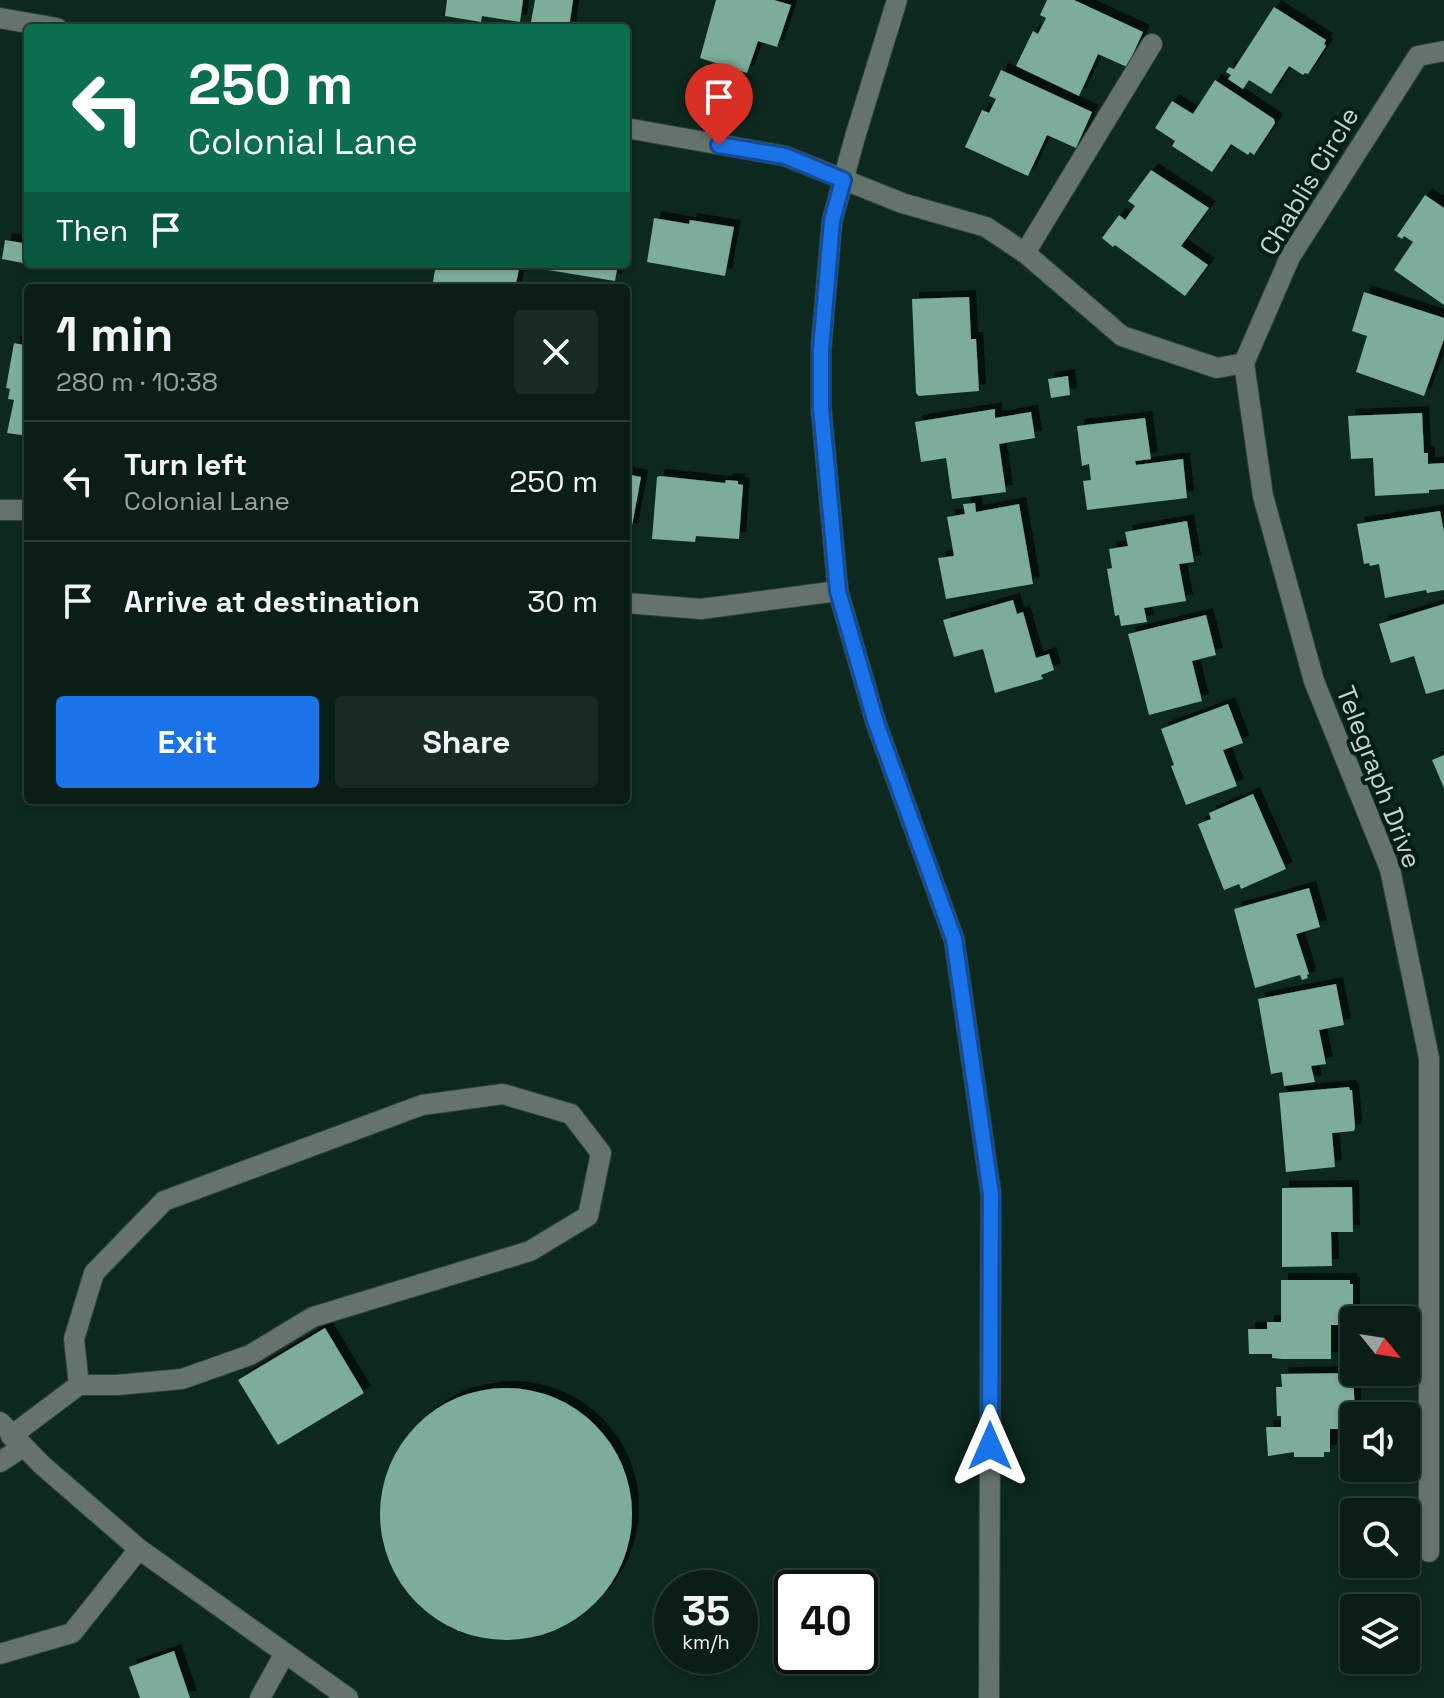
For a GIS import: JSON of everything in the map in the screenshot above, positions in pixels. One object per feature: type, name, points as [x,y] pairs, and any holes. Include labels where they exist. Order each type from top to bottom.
[{"type":"street","points":[[897,0],[832,221],[821,349],[821,407],[838,591],[876,723],[954,939],[991,1194],[989,1698]]},
{"type":"street","points":[[0,18],[34,24]]},
{"type":"street","points":[[1025,253],[1152,44]]},
{"type":"street","name":"Chablis Circle","points":[[1244,363],[1290,257],[1418,56],[1444,51]]},
{"type":"street","points":[[630,129],[785,156],[902,203],[986,227],[1025,253],[1122,336],[1217,368],[1244,363]]},
{"type":"street","name":"Telegraph Drive","points":[[1244,363],[1263,496],[1314,681],[1390,869],[1429,1058],[1429,1552]]},
{"type":"street","points":[[0,510],[24,510]]},
{"type":"street","points":[[630,603],[701,609],[838,591]]},
{"type":"street","points":[[0,1462],[11,1435],[79,1385],[182,1379],[250,1355],[313,1317],[530,1251],[588,1216],[601,1153],[571,1114],[503,1094],[422,1105],[164,1201],[94,1273],[74,1339],[79,1385]]},
{"type":"street","points":[[11,1435],[139,1549],[348,1698]]},
{"type":"street","points":[[0,1654],[72,1633],[139,1549]]},
{"type":"street","points":[[260,1698],[285,1653]]},
{"type":"building","points":[[447,0],[523,0],[520,22],[482,16],[481,22],[445,16]]},
{"type":"building","points":[[535,0],[573,0],[570,24],[531,22]]},
{"type":"building","points":[[716,0],[774,0],[791,5],[777,47],[758,41],[747,73],[700,58]]},
{"type":"building","points":[[1047,0],[1074,0],[1143,32],[1127,67],[1098,54],[1079,96],[1016,66],[1033,31],[1038,34],[1046,18],[1040,15]]},
{"type":"building","points":[[1274,7],[1326,40],[1326,46],[1308,74],[1303,75],[1289,66],[1271,94],[1249,80],[1243,89],[1228,79],[1231,75],[1226,72],[1229,67],[1234,69]]},
{"type":"building","points":[[1001,70],[1092,112],[1076,148],[1047,135],[1028,176],[965,147],[982,110],[989,113],[996,99],[989,96]]},
{"type":"building","points":[[1215,80],[1274,119],[1275,123],[1254,155],[1250,152],[1248,155],[1231,144],[1212,172],[1172,146],[1175,141],[1155,128],[1172,101],[1193,114]]},
{"type":"building","points":[[1151,170],[1209,208],[1181,246],[1208,265],[1185,296],[1102,238],[1119,215],[1125,220],[1135,206],[1128,201]]},
{"type":"building","points":[[1425,195],[1444,208],[1444,305],[1394,270],[1413,242],[1404,236],[1402,239],[1397,236]]},
{"type":"building","points":[[654,218],[734,227],[725,276],[647,262]]},
{"type":"building","points":[[5,240],[24,243],[24,263],[2,259]]},
{"type":"building","points":[[435,268],[519,268],[516,284],[433,284]]},
{"type":"building","points":[[548,268],[617,268],[615,281]]},
{"type":"building","points":[[1364,292],[1444,318],[1444,339],[1424,396],[1356,372],[1367,336],[1352,331]]},
{"type":"building","points":[[969,297],[971,339],[976,339],[979,391],[919,396],[916,393],[912,299]]},
{"type":"building","points":[[14,343],[24,345],[24,435],[7,433],[14,400],[8,399],[10,389],[6,388]]},
{"type":"building","points":[[1068,376],[1070,395],[1051,398],[1048,379]]},
{"type":"building","points":[[995,409],[995,418],[1031,412],[1035,438],[999,444],[1006,492],[952,499],[946,458],[921,462],[915,422]]},
{"type":"building","points":[[1422,413],[1424,453],[1428,453],[1428,464],[1444,463],[1444,489],[1429,490],[1429,493],[1375,496],[1373,458],[1351,459],[1348,416]]},
{"type":"building","points":[[1145,418],[1151,459],[1135,461],[1136,465],[1183,459],[1187,498],[1087,510],[1083,481],[1091,480],[1089,464],[1082,466],[1077,426]]},
{"type":"building","points":[[630,475],[641,477],[630,531]]},
{"type":"building","points":[[657,477],[725,483],[726,480],[738,481],[743,485],[739,539],[696,536],[695,542],[652,539]]},
{"type":"building","points":[[975,503],[976,512],[1019,504],[1033,584],[946,599],[938,558],[954,556],[947,517],[965,514],[963,504]]},
{"type":"building","points":[[1440,511],[1444,532],[1444,590],[1427,593],[1426,590],[1385,598],[1379,564],[1364,564],[1357,524]]},
{"type":"building","points":[[1187,521],[1194,562],[1179,564],[1186,601],[1144,608],[1147,622],[1121,626],[1119,615],[1115,616],[1107,569],[1112,568],[1109,549],[1128,546],[1125,532]]},
{"type":"building","points":[[1013,600],[1017,614],[1023,612],[1036,658],[1049,654],[1054,670],[1041,675],[1043,679],[995,693],[983,649],[954,657],[943,620]]},
{"type":"building","points":[[1444,604],[1444,689],[1426,694],[1414,656],[1391,663],[1379,624]]},
{"type":"building","points":[[1206,615],[1216,655],[1192,661],[1202,701],[1149,715],[1128,634]]},
{"type":"building","points":[[1228,704],[1243,743],[1223,750],[1237,786],[1186,805],[1161,729]]},
{"type":"building","points":[[1444,755],[1444,788],[1432,760]]},
{"type":"building","points":[[1253,794],[1286,869],[1241,889],[1239,884],[1224,890],[1198,824],[1211,819],[1209,813]]},
{"type":"building","points":[[1309,888],[1320,927],[1296,934],[1308,978],[1302,980],[1300,975],[1255,988],[1234,909]]},
{"type":"building","points":[[1336,984],[1344,1025],[1319,1030],[1326,1064],[1311,1066],[1315,1082],[1284,1086],[1282,1072],[1271,1074],[1258,999]]},
{"type":"building","points":[[1349,1087],[1352,1090],[1355,1127],[1354,1131],[1332,1133],[1335,1167],[1286,1172],[1279,1093]]},
{"type":"building","points":[[1352,1187],[1353,1232],[1331,1232],[1332,1266],[1282,1267],[1282,1188]]},
{"type":"building","points":[[1281,1280],[1350,1280],[1353,1284],[1353,1306],[1340,1306],[1340,1325],[1331,1325],[1331,1359],[1282,1359],[1272,1358],[1272,1354],[1249,1354],[1248,1329],[1267,1329],[1267,1322],[1281,1322]]},
{"type":"building","points":[[325,1328],[364,1393],[278,1445],[238,1380]]},
{"type":"building","points":[[1340,1373],[1340,1386],[1354,1386],[1354,1402],[1340,1402],[1340,1429],[1330,1429],[1330,1452],[1324,1452],[1324,1457],[1294,1457],[1294,1452],[1268,1456],[1266,1427],[1281,1427],[1281,1416],[1277,1416],[1276,1387],[1282,1387],[1281,1374]]},
{"type":"building","points":[[494,1388],[518,1388],[554,1397],[586,1416],[604,1434],[627,1477],[632,1514],[630,1539],[623,1562],[604,1594],[586,1612],[543,1635],[518,1640],[494,1640],[458,1631],[426,1612],[408,1594],[385,1551],[380,1526],[380,1502],[389,1466],[408,1434],[426,1416],[469,1393]]},
{"type":"building","points":[[174,1651],[190,1698],[140,1698],[129,1667]]},
{"type":"route","points":[[719,145],[785,156],[843,180],[832,221],[821,349],[821,407],[838,591],[876,723],[954,939],[991,1194],[990,1446]]}]
